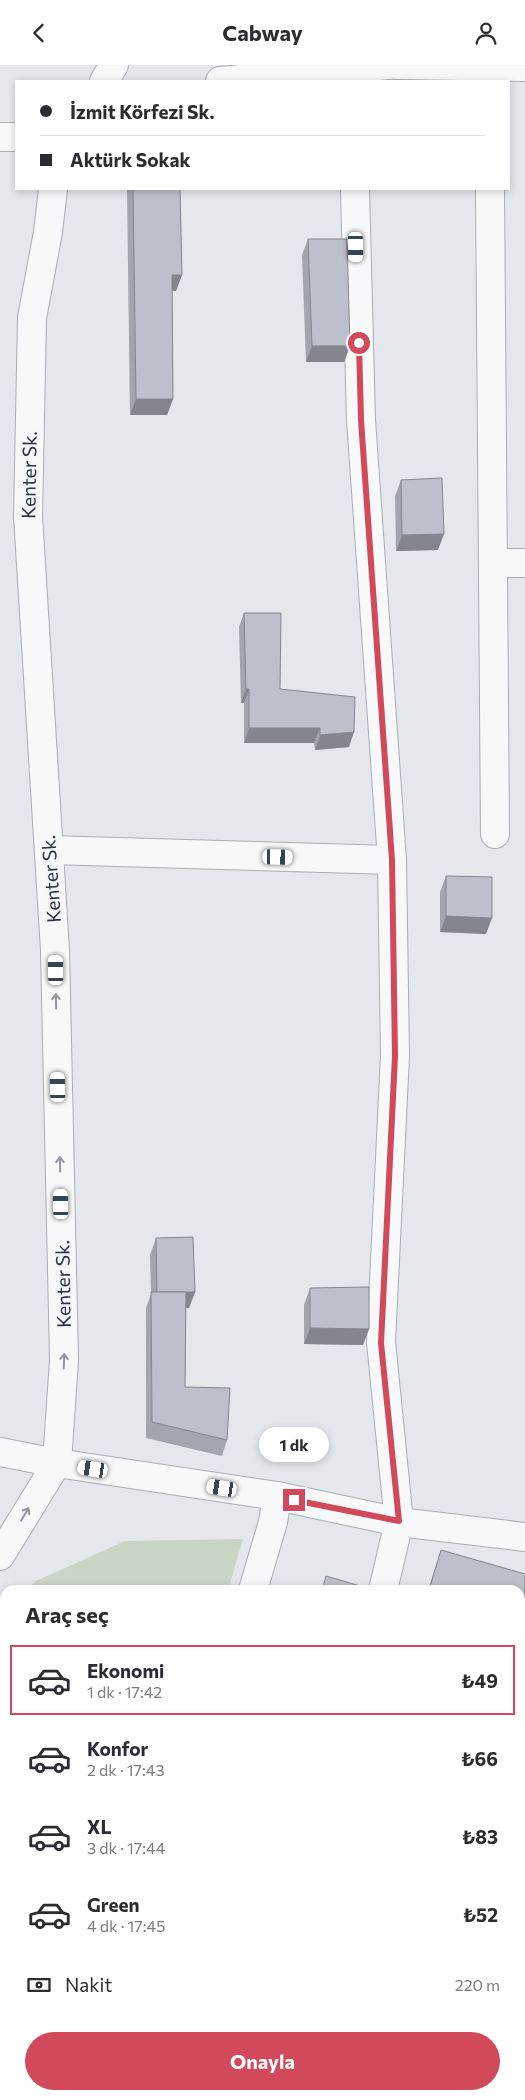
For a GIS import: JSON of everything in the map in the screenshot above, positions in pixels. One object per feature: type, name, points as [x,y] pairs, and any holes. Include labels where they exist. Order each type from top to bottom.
[{"type":"street","points":[[105,80],[114,65]]},
{"type":"street","points":[[242,80],[352,75],[388,65]]},
{"type":"street","points":[[396,65],[489,74],[525,67]]},
{"type":"street","points":[[0,137],[15,137]]},
{"type":"street","name":"Kenter Sk.","points":[[0,1556],[57,1463],[64,1360],[55,950],[28,516],[32,318],[48,232],[53,190]]},
{"type":"street","points":[[355,190],[361,420],[392,860],[395,1056],[381,1343],[399,1521],[384,1585]]},
{"type":"street","points":[[490,190],[495,834]]},
{"type":"street","points":[[493,563],[525,563]]},
{"type":"street","points":[[49,850],[392,860]]},
{"type":"street","points":[[0,1452],[57,1463],[276,1496],[399,1521],[525,1537]]},
{"type":"street","points":[[254,1585],[273,1521],[276,1496]]},
{"type":"green space","points":[[243,1539],[229,1585],[32,1585],[36,1581],[125,1541]]},
{"type":"building","points":[[133,190],[180,190],[182,275],[172,275],[173,399],[136,399]]},
{"type":"building","points":[[308,239],[347,239],[350,346],[312,346]]},
{"type":"building","points":[[442,478],[444,534],[402,535],[401,480]]},
{"type":"building","points":[[244,613],[281,613],[280,689],[355,697],[354,732],[320,735],[320,728],[249,728],[249,689],[246,689]]},
{"type":"building","points":[[446,876],[492,877],[492,918],[446,916]]},
{"type":"building","points":[[193,1237],[195,1292],[157,1292],[156,1238]]},
{"type":"building","points":[[369,1287],[369,1329],[310,1328],[310,1288]]},
{"type":"building","points":[[151,1292],[186,1292],[185,1387],[230,1388],[227,1440],[152,1422]]},
{"type":"building","points":[[441,1550],[525,1574],[525,1585],[430,1585]]},
{"type":"building","points":[[326,1576],[357,1585],[323,1585]]},
{"type":"route","points":[[294,1500],[399,1521],[381,1343],[395,1056],[392,860],[361,420],[359,343]]}]
